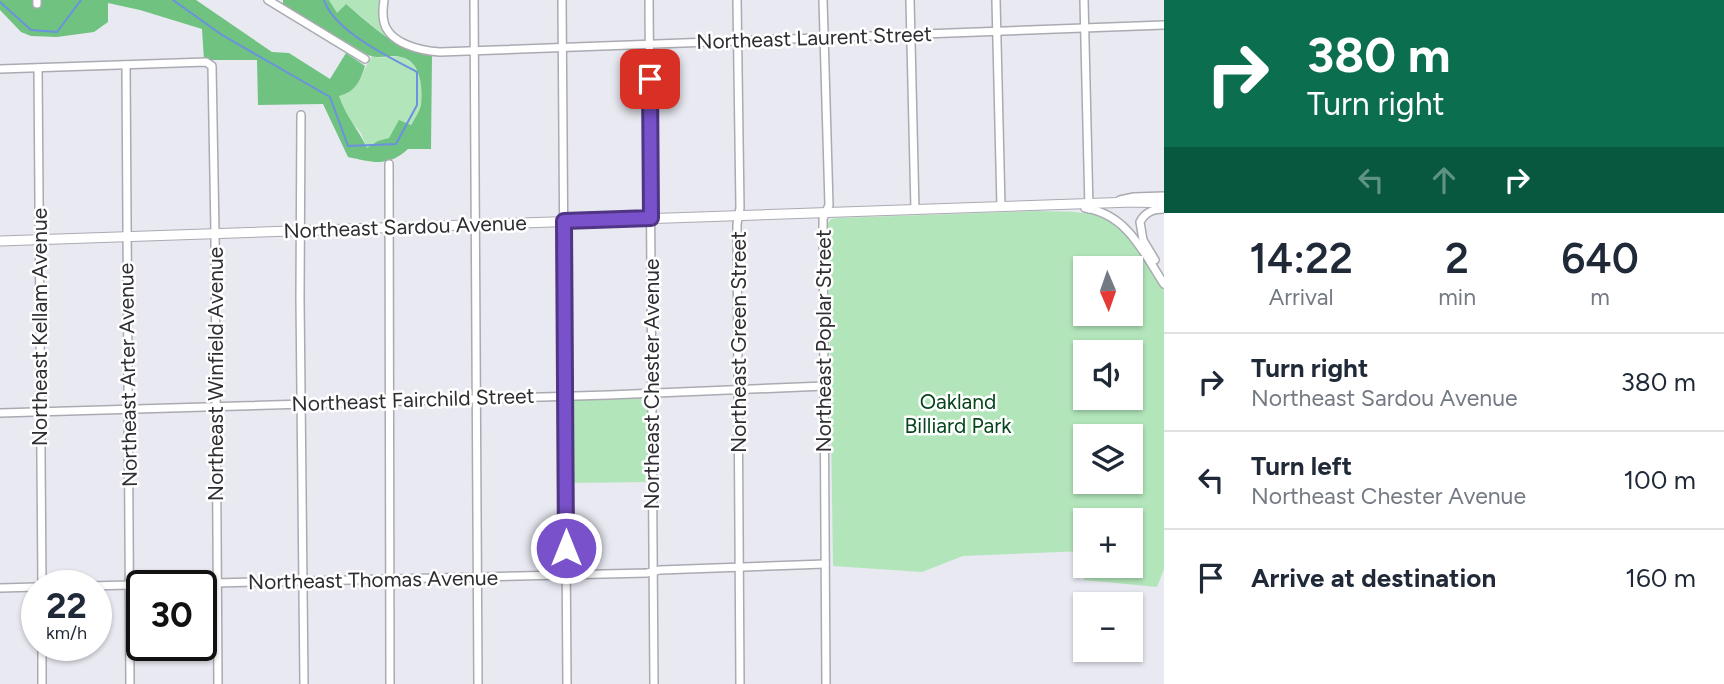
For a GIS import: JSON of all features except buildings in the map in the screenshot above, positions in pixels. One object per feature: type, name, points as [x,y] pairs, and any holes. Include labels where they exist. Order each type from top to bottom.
[{"type":"main road","name":"Northeast Sardou Avenue","points":[[0,241],[1164,203]]},
{"type":"street","points":[[269,0],[365,59]]},
{"type":"street","name":"Northeast Laurent Street","points":[[384,0],[383,19],[390,34],[422,50],[475,52],[1164,25]]},
{"type":"street","points":[[474,0],[478,684]]},
{"type":"street","points":[[562,0],[567,684]]},
{"type":"street","name":"Northeast Chester Avenue","points":[[649,0],[654,684]]},
{"type":"street","name":"Northeast Green Street","points":[[737,0],[740,684]]},
{"type":"street","name":"Northeast Poplar Street","points":[[823,0],[829,205],[823,219],[827,684]]},
{"type":"street","points":[[910,0],[915,210]]},
{"type":"street","points":[[996,0],[1001,207]]},
{"type":"street","points":[[1084,0],[1089,206],[1116,219],[1129,230],[1164,284]]},
{"type":"street","name":"Northeast Winfield Avenue","points":[[126,65],[211,64],[218,684]]},
{"type":"street","points":[[0,69],[126,65]]},
{"type":"street","name":"Northeast Arter Avenue","points":[[126,65],[130,570]]},
{"type":"street","name":"Northeast Kellam Avenue","points":[[38,68],[41,411],[39,570]]},
{"type":"street","points":[[301,115],[304,684]]},
{"type":"street","points":[[389,163],[390,684]]},
{"type":"street","name":"Northeast Sardou Avenue","points":[[1104,203],[1134,197],[1164,196]]},
{"type":"street","points":[[1164,209],[1155,209],[1148,213],[1142,219],[1140,227],[1143,240],[1164,276]]},
{"type":"street","name":"Northeast Fairchild Street","points":[[0,413],[825,386]]},
{"type":"street","name":"Northeast Thomas Avenue","points":[[218,583],[567,575],[825,564]]},
{"type":"street","points":[[0,588],[21,587]]},
{"type":"street","points":[[42,661],[42,684]]},
{"type":"street","name":"Northeast Arter Avenue","points":[[130,661],[130,684]]},
{"type":"green space","points":[[0,0],[196,0],[272,52],[289,53],[330,79],[346,53],[365,66],[356,86],[339,96],[367,148],[389,138],[399,120],[411,125],[421,104],[422,90],[417,69],[401,57],[368,55],[283,5],[283,0],[329,0],[337,13],[346,4],[396,43],[419,53],[432,55],[431,149],[408,149],[393,159],[380,162],[348,157],[323,104],[258,105],[257,60],[204,60],[202,29],[108,3],[108,22],[94,32],[57,37],[31,36],[21,32],[0,10]]},
{"type":"green space","points":[[329,0],[380,0],[380,24],[385,36],[346,4],[337,14]]},
{"type":"green space","points":[[372,56],[400,57],[412,63],[420,79],[422,99],[416,118],[410,125],[367,149],[361,133],[345,115],[339,96],[352,90]]},
{"type":"green space","name":"Oakland Billiard Park","points":[[1037,211],[1079,212],[1104,218],[1125,232],[1142,256],[1073,256],[1073,326],[1143,326],[1143,258],[1164,290],[1164,569],[1157,587],[1084,580],[1143,578],[1143,508],[1073,508],[1073,551],[963,556],[922,572],[833,566],[828,223],[831,219]]},
{"type":"green space","points":[[651,393],[652,482],[566,483],[565,396]]},
{"type":"waterway","points":[[0,2],[31,30],[57,32],[81,0]]},
{"type":"waterway","points":[[173,0],[222,35],[330,97],[348,146],[396,144],[417,105],[417,72],[350,32],[330,11],[324,0]]},
{"type":"route","points":[[566,548],[564,221],[651,218],[650,79]]}]
